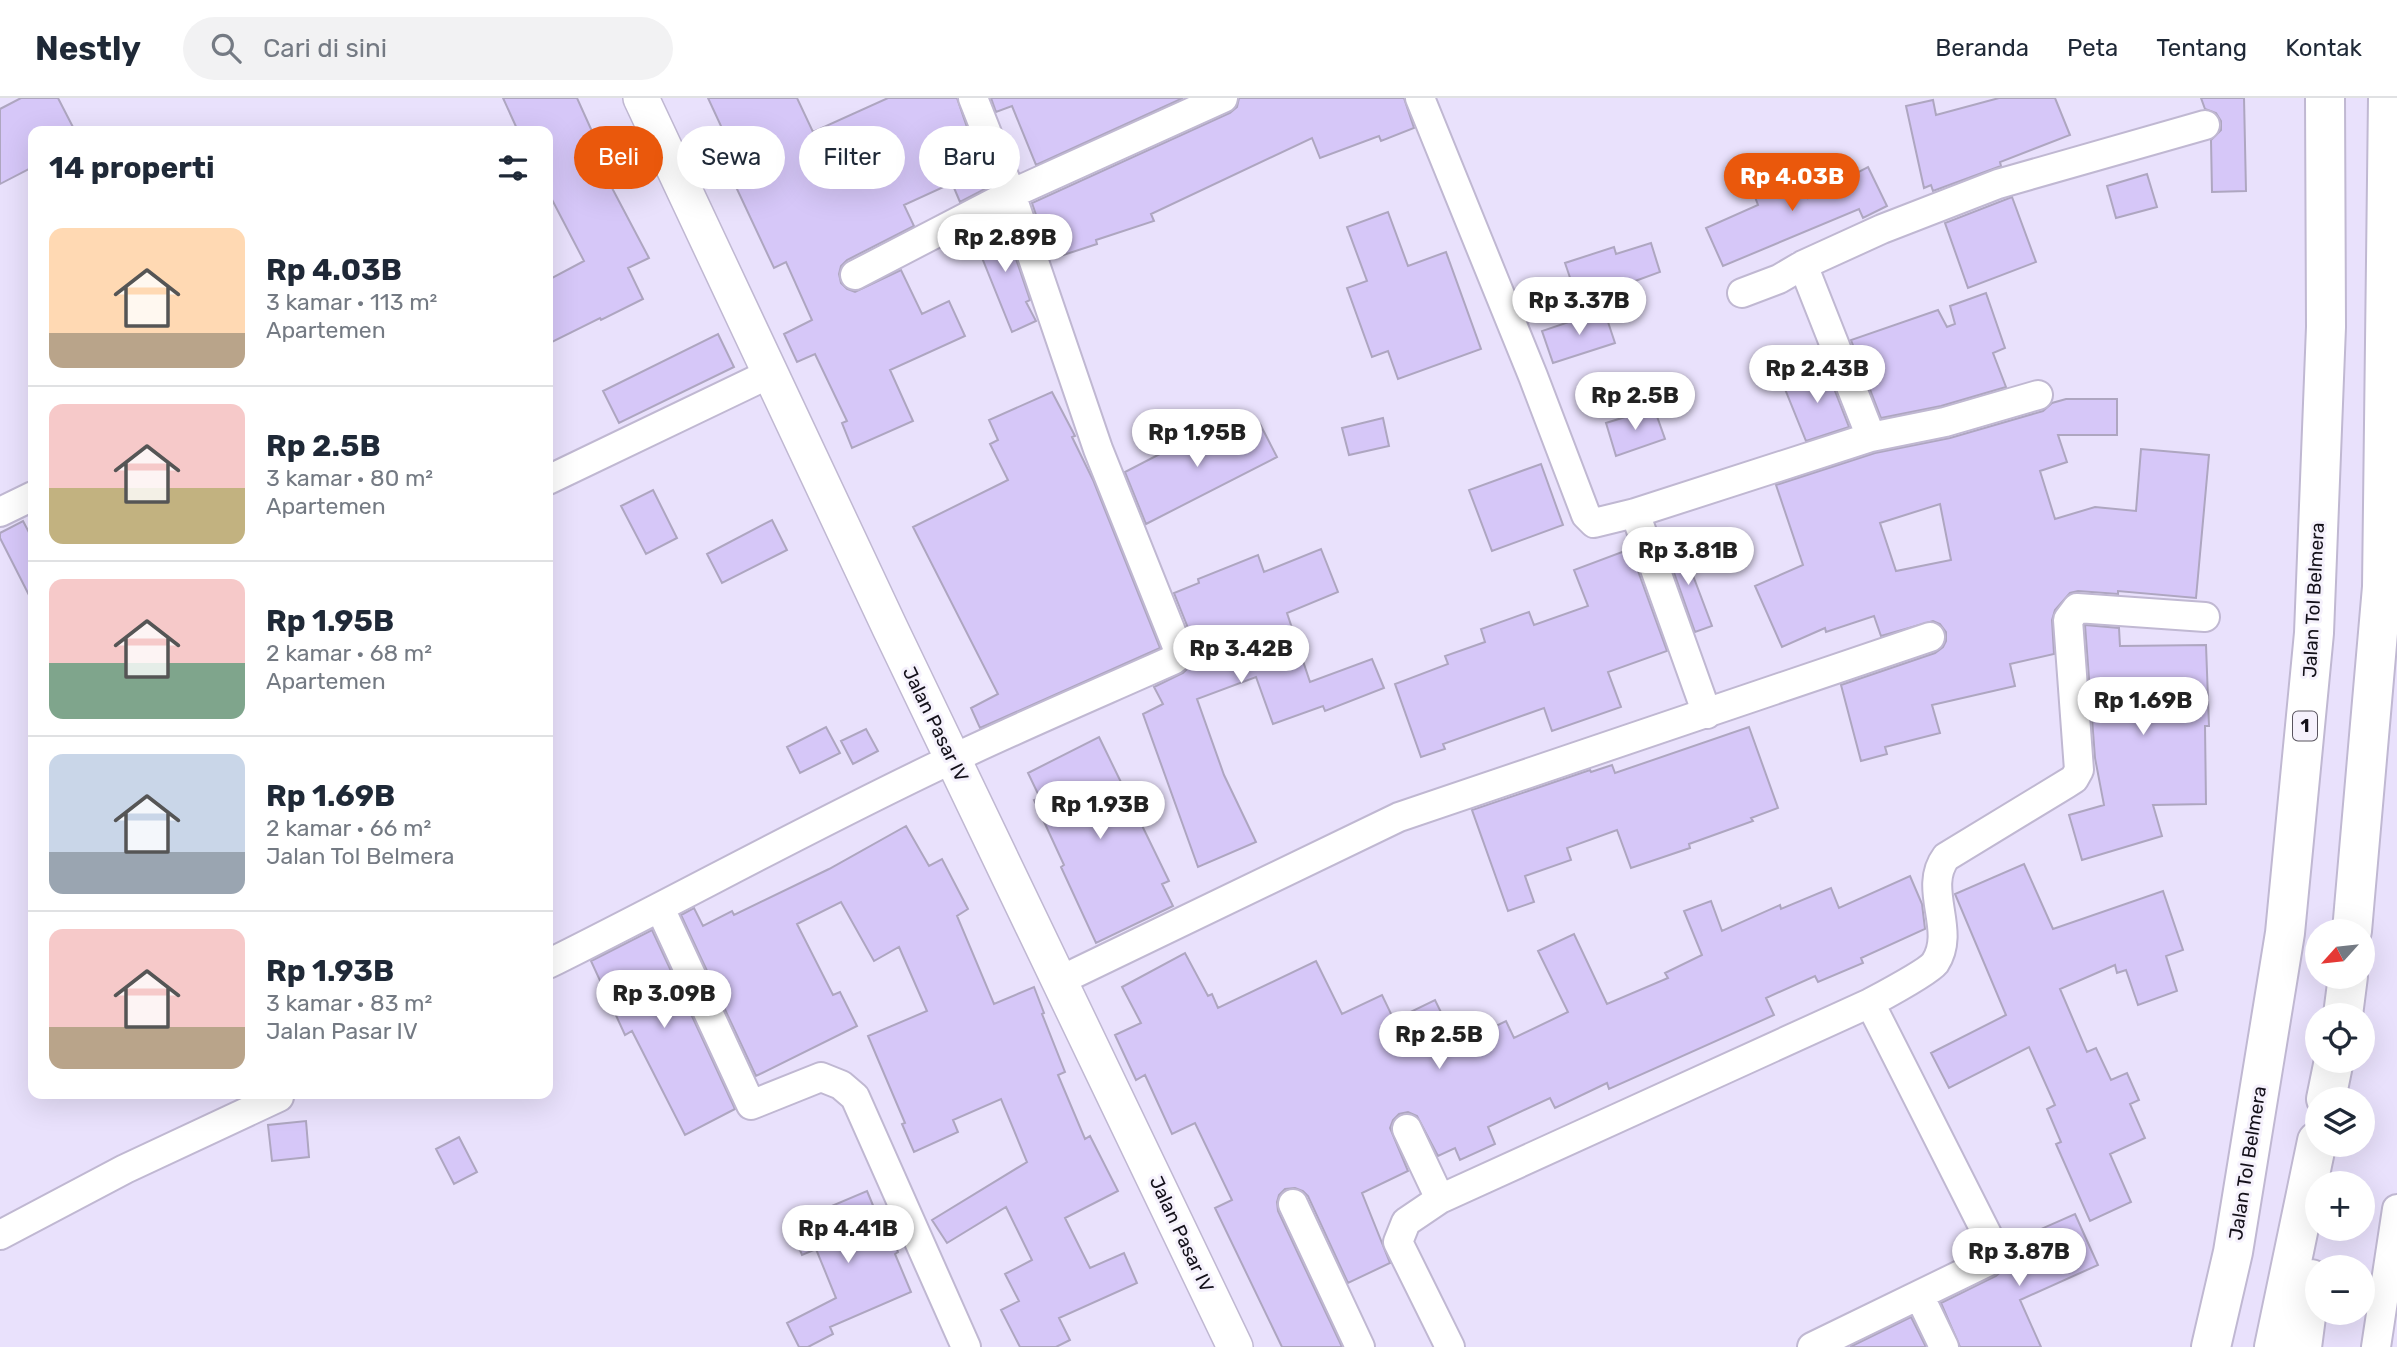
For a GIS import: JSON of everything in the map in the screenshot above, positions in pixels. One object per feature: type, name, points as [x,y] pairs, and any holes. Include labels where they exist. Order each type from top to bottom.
[{"type":"highway","name":"Jalan Tol Belmera","points":[[2211,1347],[2232,1252],[2285,933],[2312,647],[2326,327],[2325,98]]},
{"type":"highway","points":[[2353,919],[2382,587],[2388,98]]},
{"type":"highway","points":[[2274,1347],[2314,1157]]},
{"type":"highway","points":[[2302,1347],[2315,1241]]},
{"type":"street","name":"Jalan Pasar IV","points":[[641,98],[952,759],[1236,1347]]},
{"type":"street","points":[[553,962],[952,759],[1178,656],[1178,649],[1098,449],[1011,194],[973,98]]},
{"type":"street","points":[[855,275],[1011,194],[1223,98]]},
{"type":"street","points":[[1420,98],[1586,515],[1594,523],[1635,513],[1871,437],[1945,422],[2038,395]]},
{"type":"street","points":[[1742,293],[1779,279],[1803,265],[1882,229],[1998,184],[2205,125]]},
{"type":"street","points":[[1803,265],[1871,437]]},
{"type":"street","points":[[553,478],[771,373]]},
{"type":"street","points":[[0,513],[28,499]]},
{"type":"street","points":[[1635,513],[1707,714]]},
{"type":"street","points":[[1450,1347],[1398,1242],[1406,1222],[1440,1199],[1870,1003],[1934,964],[1944,941],[1936,885],[1938,867],[1945,857],[2074,779],[2079,770],[2068,632],[2068,620],[2077,608],[2205,617]]},
{"type":"street","points":[[1061,980],[1399,817],[1930,637]]},
{"type":"street","points":[[660,908],[751,1105],[821,1077],[841,1085],[855,1097],[966,1347]]},
{"type":"street","points":[[1825,1344],[1989,1261],[1992,1244],[1870,1003]]},
{"type":"street","points":[[0,1235],[125,1169],[272,1099]]},
{"type":"street","points":[[1407,1129],[1440,1199]]},
{"type":"street","points":[[1293,1204],[1360,1347]]},
{"type":"street","points":[[2376,1347],[2397,1209]]},
{"type":"street","points":[[1920,1297],[1944,1347]]},
{"type":"building","points":[[21,98],[58,98],[72,126],[28,126],[28,170],[0,184],[0,109]]},
{"type":"building","points":[[503,98],[577,98],[590,126],[574,126],[574,189],[613,189],[649,258],[628,268],[643,299],[553,342],[553,277],[584,261],[553,202],[553,126],[516,126]]},
{"type":"building","points":[[708,98],[797,98],[810,126],[799,126],[799,189],[905,189],[905,126],[826,126],[888,98],[957,98],[967,126],[919,126],[919,189],[939,189],[904,205],[914,226],[847,260],[841,266],[839,274],[841,283],[855,292],[901,270],[922,314],[949,301],[965,336],[890,370],[913,421],[852,448],[842,423],[847,421],[815,354],[797,362],[784,334],[812,320],[786,262],[774,268],[737,189],[785,189],[785,126],[721,126]]},
{"type":"building","points":[[991,98],[1183,98],[1036,165],[1012,106],[996,112]]},
{"type":"building","points":[[1239,98],[1404,98],[1414,128],[1381,141],[1379,136],[1320,158],[1312,138],[1151,214],[1154,221],[1096,240],[1097,244],[1051,259],[1032,203],[1230,113],[1237,107]]},
{"type":"building","points":[[1999,98],[2055,98],[2070,135],[2000,162],[2001,166],[1933,191],[1931,185],[1924,188],[1906,106],[1933,100],[1936,115]]},
{"type":"building","points":[[2201,98],[2244,98],[2246,191],[2212,192],[2211,140],[2221,130],[2221,121],[2216,113],[2205,109]]},
{"type":"building","points":[[1868,167],[1887,206],[1863,218],[1859,209],[1723,266],[1706,228],[1758,205],[1752,189],[1797,171],[1808,198]]},
{"type":"building","points":[[2147,174],[2157,207],[2116,218],[2107,186]]},
{"type":"building","points":[[955,189],[985,189],[960,202]]},
{"type":"building","points":[[2012,197],[2036,262],[1968,288],[1945,223]]},
{"type":"building","points":[[1388,212],[1408,266],[1446,252],[1481,349],[1398,379],[1388,351],[1372,357],[1347,288],[1367,281],[1347,227]]},
{"type":"building","points":[[1002,218],[1030,300],[1026,302],[1036,321],[1012,332],[972,233]]},
{"type":"building","points":[[1651,243],[1660,272],[1627,284],[1628,288],[1579,304],[1565,263],[1614,247],[1616,254]]},
{"type":"building","points":[[1986,293],[2005,348],[1993,353],[2006,387],[1941,406],[1881,418],[1851,340],[1938,310],[1947,327],[1955,324],[1950,306]]},
{"type":"building","points":[[1604,310],[1615,343],[1553,363],[1542,331]]},
{"type":"building","points":[[718,334],[734,367],[619,423],[603,391]]},
{"type":"building","points":[[1824,363],[1849,427],[1806,441],[1785,389],[1809,380],[1806,370]]},
{"type":"building","points":[[1052,392],[1075,436],[1072,437],[1093,480],[1160,648],[980,728],[971,708],[998,694],[913,527],[1008,480],[990,444],[998,440],[989,420]]},
{"type":"building","points":[[2066,399],[2117,399],[2117,435],[2058,435],[2067,462],[2040,471],[2055,519],[2095,507],[2136,511],[2141,449],[2209,455],[2196,598],[2118,591],[2118,594],[2078,591],[2070,593],[2055,610],[2052,620],[2054,654],[2010,664],[2015,686],[1932,705],[1940,733],[1885,747],[1887,754],[1861,761],[1841,685],[1935,653],[1943,647],[1946,632],[1940,624],[1933,621],[1881,636],[1874,616],[1826,632],[1825,628],[1782,647],[1755,586],[1803,565],[1776,485],[1875,453],[1950,438],[2043,411],[2052,403]],"holes":[[[1940,504],[1951,560],[1896,571],[1880,523]]]},
{"type":"building","points":[[1654,408],[1665,439],[1616,456],[1606,423]]},
{"type":"building","points":[[1383,418],[1389,446],[1349,455],[1342,428]]},
{"type":"building","points":[[1260,424],[1277,457],[1146,524],[1125,472],[1206,430],[1209,436]]},
{"type":"building","points":[[1541,464],[1563,525],[1492,551],[1469,490]]},
{"type":"building","points":[[653,490],[677,538],[646,554],[621,506]]},
{"type":"building","points":[[772,520],[787,550],[722,583],[707,554]]},
{"type":"building","points":[[23,521],[28,530],[28,593],[0,538],[0,533]]},
{"type":"building","points":[[1680,541],[1712,626],[1695,632],[1665,547]]},
{"type":"building","points":[[1321,549],[1338,592],[1287,613],[1310,682],[1372,659],[1384,688],[1325,711],[1323,706],[1273,724],[1256,677],[1197,699],[1224,775],[1256,842],[1198,867],[1143,714],[1163,704],[1154,687],[1183,673],[1193,663],[1194,643],[1174,593],[1199,583],[1198,579],[1258,555],[1264,572]]},
{"type":"building","points":[[1630,549],[1667,651],[1608,672],[1621,707],[1552,731],[1544,708],[1443,744],[1445,749],[1421,757],[1395,684],[1448,664],[1445,656],[1485,642],[1481,629],[1529,612],[1534,625],[1588,606],[1574,570]]},
{"type":"building","points":[[2085,625],[2119,628],[2120,646],[2206,645],[2209,726],[2205,726],[2206,804],[2153,805],[2162,836],[2082,860],[2069,815],[2104,805],[2095,758]]},
{"type":"building","points":[[826,727],[840,753],[800,773],[787,747]]},
{"type":"building","points":[[1749,727],[1778,808],[1751,818],[1753,821],[1689,844],[1690,848],[1631,868],[1617,830],[1567,848],[1571,860],[1525,876],[1534,902],[1508,911],[1472,810],[1590,770],[1591,772],[1612,765],[1615,773]]},
{"type":"building","points":[[866,729],[878,751],[853,764],[841,741]]},
{"type":"building","points":[[1099,737],[1169,881],[1162,884],[1173,906],[1096,943],[1034,800],[1040,798],[1028,773]]},
{"type":"building","points":[[906,826],[929,866],[942,859],[968,909],[957,916],[994,1004],[1034,987],[1065,1072],[1058,1075],[1085,1139],[1090,1136],[1118,1191],[1065,1218],[1090,1268],[1124,1253],[1137,1283],[1059,1318],[1070,1340],[1056,1347],[1020,1347],[1001,1310],[1019,1301],[1005,1274],[1032,1260],[1006,1207],[947,1243],[932,1220],[1027,1162],[1001,1099],[953,1120],[958,1132],[914,1152],[902,1124],[905,1123],[868,1036],[927,1011],[899,947],[874,961],[841,902],[797,924],[833,995],[840,992],[857,1026],[756,1076],[681,915],[694,908],[703,926],[732,911],[734,915],[829,869]]},
{"type":"building","points":[[2024,864],[2053,929],[2163,891],[2183,950],[2166,956],[2177,991],[2138,1005],[2126,970],[2117,973],[2115,965],[2060,989],[2087,1052],[2096,1048],[2111,1080],[2127,1073],[2139,1100],[2130,1104],[2145,1138],[2110,1154],[2131,1202],[2090,1221],[2056,1144],[2061,1142],[2047,1109],[2055,1105],[2029,1047],[1949,1088],[1931,1053],[2006,1015],[1955,894]]},
{"type":"building","points":[[1910,876],[1922,904],[1925,929],[1861,958],[1863,963],[1818,982],[1815,976],[1766,998],[1774,1015],[1609,1089],[1607,1083],[1555,1108],[1550,1098],[1488,1127],[1495,1144],[1460,1160],[1455,1148],[1438,1156],[1417,1116],[1408,1112],[1399,1114],[1390,1128],[1408,1171],[1362,1193],[1390,1263],[1348,1283],[1308,1196],[1295,1188],[1285,1189],[1279,1195],[1278,1211],[1342,1347],[1282,1347],[1215,1208],[1232,1200],[1195,1123],[1172,1134],[1145,1075],[1136,1080],[1115,1035],[1141,1023],[1122,987],[1185,953],[1208,996],[1212,994],[1218,1008],[1316,961],[1342,1014],[1382,995],[1394,1020],[1435,1000],[1457,1045],[1506,1021],[1514,1038],[1568,1012],[1538,951],[1574,934],[1607,1004],[1668,978],[1665,973],[1702,955],[1684,911],[1711,901],[1722,931],[1780,905],[1781,909],[1831,888],[1839,908]]},
{"type":"building","points":[[652,930],[735,1109],[685,1135],[632,1031],[625,1035],[591,961]]},
{"type":"building","points":[[306,1121],[309,1157],[272,1161],[268,1125]]},
{"type":"building","points":[[459,1137],[477,1172],[454,1184],[436,1149]]},
{"type":"building","points":[[867,1191],[882,1227],[887,1225],[898,1252],[895,1254],[911,1292],[830,1327],[833,1334],[808,1347],[799,1347],[787,1323],[836,1298],[816,1249],[802,1255],[789,1224]]},
{"type":"building","points":[[2075,1214],[2098,1265],[2020,1300],[2041,1347],[1960,1347],[1941,1303],[1996,1276],[2003,1270],[2006,1262],[2029,1251],[2023,1237]]},
{"type":"building","points":[[1911,1317],[1926,1347],[1850,1347]]}]
